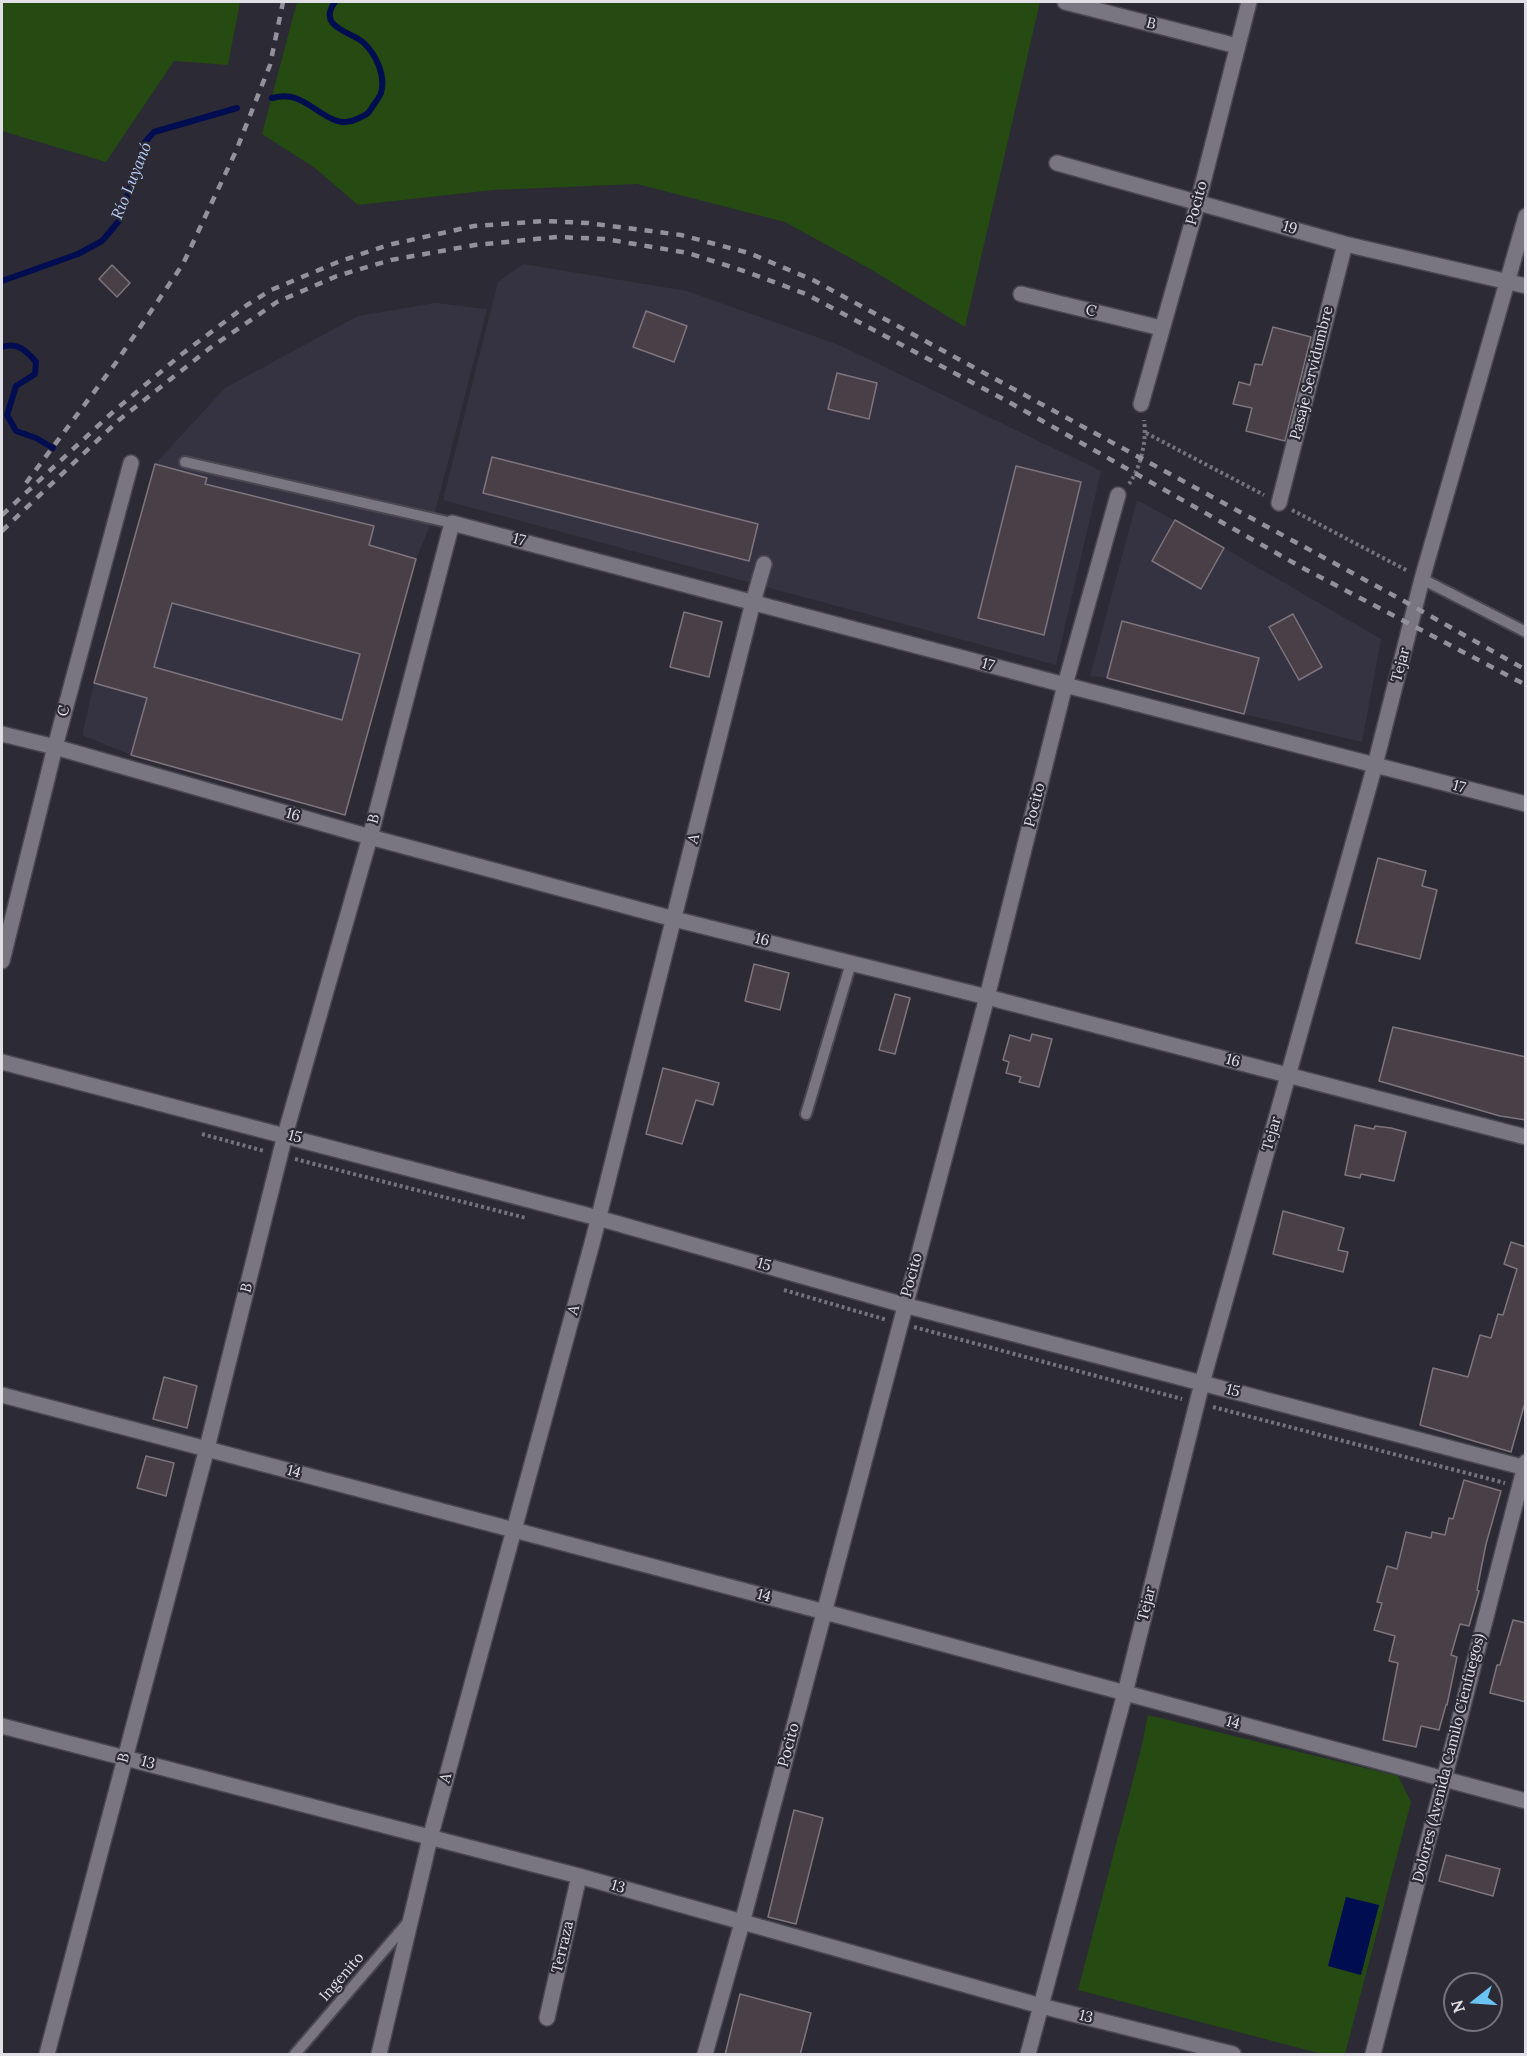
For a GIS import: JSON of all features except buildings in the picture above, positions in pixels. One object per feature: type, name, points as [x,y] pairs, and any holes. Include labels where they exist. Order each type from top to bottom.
[{"type":"street","name":"B","points":[[1065,2],[1237,45]]},
{"type":"street","name":"Pocito","points":[[1141,404],[1198,202],[1249,2]]},
{"type":"street","name":"19","points":[[1057,163],[1346,244],[1526,286]]},
{"type":"street","name":"Tejar","points":[[1028,2055],[1125,1693],[1202,1383],[1375,765],[1422,579],[1526,216]]},
{"type":"street","name":"Pasaje Servidumbre","points":[[1279,503],[1346,244]]},
{"type":"street","name":"C","points":[[1021,294],[1161,328]]},
{"type":"street","name":"C","points":[[2,961],[55,747],[131,463]]},
{"type":"street","name":"Pocito","points":[[705,2055],[825,1612],[899,1323],[987,997],[1065,685],[1118,495]]},
{"type":"street","name":"B","points":[[48,2055],[124,1757],[207,1448],[285,1135],[370,837],[452,523]]},
{"type":"street","name":"17","points":[[452,523],[1526,804]]},
{"type":"street","name":"A","points":[[379,2055],[430,1838],[598,1218],[764,564]]},
{"type":"street","name":"16","points":[[2,734],[674,919],[987,997],[1526,1137]]},
{"type":"street","name":"15","points":[[2,1062],[598,1218],[904,1305],[1525,1466]]},
{"type":"street","name":"14","points":[[2,1395],[825,1612],[1526,1801]]},
{"type":"street","name":"Dolores (Avenida Camilo Cienfuegos)","points":[[1373,2055],[1525,1466]]},
{"type":"street","name":"13","points":[[2,1726],[579,1876],[1041,2006],[1233,2055]]},
{"type":"street","name":"Terraza","points":[[547,2018],[579,1876]]},
{"type":"lane","points":[[185,462],[452,523]]},
{"type":"lane","points":[[1422,579],[1526,632]]},
{"type":"lane","points":[[806,1114],[852,963]]},
{"type":"lane","name":"Ingenito","points":[[295,2055],[411,1918]]},
{"type":"path","points":[[1118,495],[1136,474],[1146,433],[1141,404]]},
{"type":"path","points":[[191,1131],[527,1219]]},
{"type":"path","points":[[775,1288],[1198,1403],[1519,1486]]},
{"type":"shaded area","points":[[523,264],[687,291],[839,345],[1101,471],[1056,665],[443,500],[498,282]]},
{"type":"shaded area","points":[[435,303],[487,309],[434,516],[416,559],[345,815],[131,755],[82,735],[94,683],[155,464],[225,388],[358,316]]},
{"type":"shaded area","points":[[1137,500],[1381,639],[1362,742],[1107,678],[1090,676]]},
{"type":"shaded area","points":[[1346,1897],[1379,1905],[1361,1975],[1328,1966]]},
{"type":"green space","points":[[2,2],[240,2],[228,65],[174,61],[106,162],[2,131]]},
{"type":"green space","points":[[297,2],[1040,2],[965,327],[872,270],[785,222],[637,184],[493,190],[358,205],[315,168],[262,134]]},
{"type":"green space","points":[[1148,1715],[1398,1776],[1411,1802],[1345,2054],[1322,2054],[1078,1990]]},
{"type":"waterway","name":"Río Luyanó","points":[[272,98],[292,97],[340,122],[349,122],[367,114],[378,99],[382,86],[379,66],[364,43],[333,23],[330,11],[335,2]]},
{"type":"waterway","name":"Río Luyanó","points":[[2,281],[78,254],[102,241],[119,221],[145,142],[154,132],[237,108]]},
{"type":"waterway","points":[[2,347],[17,346],[36,362],[35,374],[16,386],[7,415],[16,431],[36,438],[53,448]]},
{"type":"railway","points":[[26,483],[115,364],[183,264],[236,151],[270,65],[283,2]]},
{"type":"railway","points":[[2,515],[114,411],[182,354],[247,305],[271,290],[338,262],[388,245],[474,226],[545,221],[588,223],[681,235],[749,253],[813,280],[1402,600],[1526,670]]},
{"type":"railway","points":[[2,531],[119,420],[210,348],[277,302],[337,276],[391,260],[475,245],[557,237],[605,239],[688,253],[806,294],[1007,401],[1301,567],[1526,685]]}]
